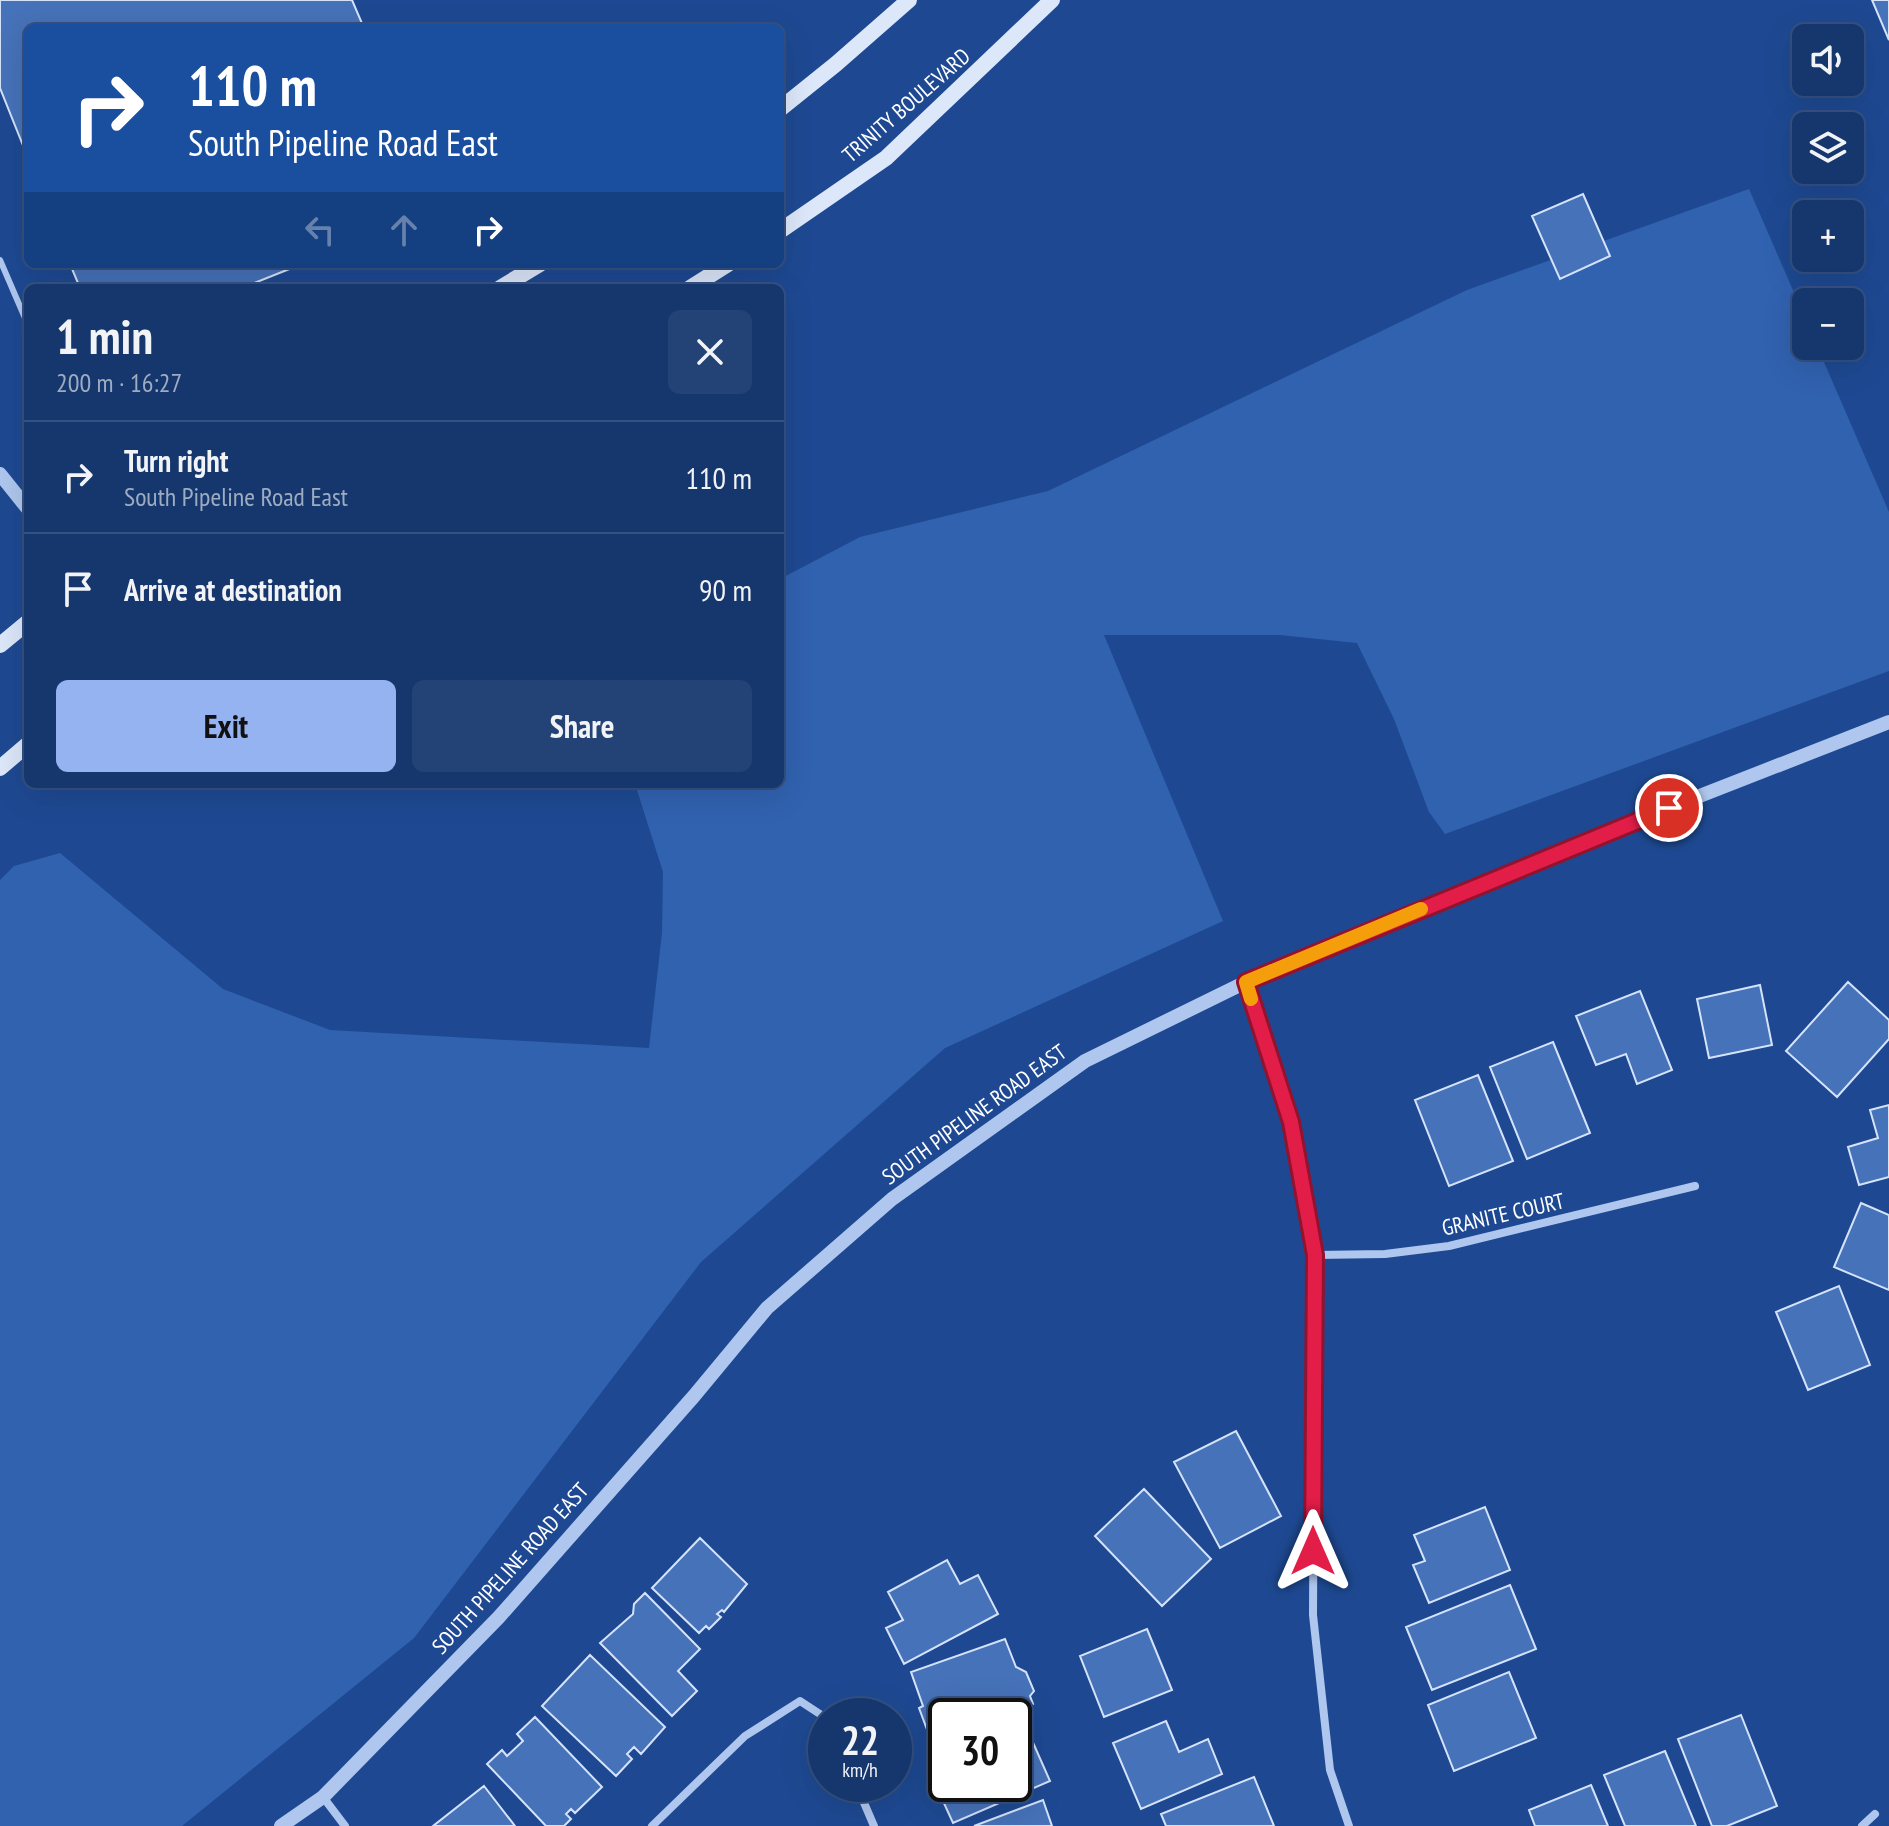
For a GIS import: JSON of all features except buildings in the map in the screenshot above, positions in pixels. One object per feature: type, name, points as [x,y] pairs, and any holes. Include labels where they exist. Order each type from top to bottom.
[{"type":"main road","points":[[784,106],[909,0]]},
{"type":"main road","name":"TRINITY BOULEVARD","points":[[784,228],[886,158],[1052,0]]},
{"type":"main road","points":[[507,284],[533,268]]},
{"type":"main road","points":[[696,284],[722,268]]},
{"type":"main road","points":[[0,645],[24,625]]},
{"type":"main road","points":[[0,768],[24,747]]},
{"type":"street","points":[[0,474],[24,504]]},
{"type":"street","name":"SOUTH PIPELINE ROAD EAST","points":[[281,1826],[323,1797],[499,1617],[694,1396],[767,1308],[892,1199],[1085,1061],[1246,982],[1559,851],[1889,722]]},
{"type":"street","points":[[1246,982],[1291,1122],[1315,1255],[1313,1615],[1330,1770],[1349,1826]]},
{"type":"street","name":"GRANITE COURT","points":[[1315,1255],[1385,1254],[1449,1246],[1695,1186]]},
{"type":"street","points":[[652,1826],[745,1736],[800,1701],[808,1706]]},
{"type":"street","points":[[323,1797],[345,1826]]},
{"type":"street","points":[[864,1802],[874,1826]]},
{"type":"street","points":[[1862,1826],[1875,1814]]},
{"type":"lane","points":[[0,260],[24,316]]},
{"type":"shaded area","points":[[1749,189],[1792,288],[1792,360],[1823,360],[1889,512],[1889,671],[1445,834],[1429,812],[1394,719],[1357,643],[1280,635],[1104,635],[1223,921],[945,1048],[701,1262],[414,1638],[182,1826],[0,1826],[0,880],[14,866],[60,853],[223,989],[330,1030],[649,1048],[662,933],[663,872],[636,788],[784,788],[784,577],[860,537],[1048,491],[1467,290]]},
{"type":"slow traffic","points":[[1251,999],[1246,982],[1421,909]]},
{"type":"route","points":[[1313,1551],[1315,1255],[1291,1122],[1246,982],[1669,808]]}]
